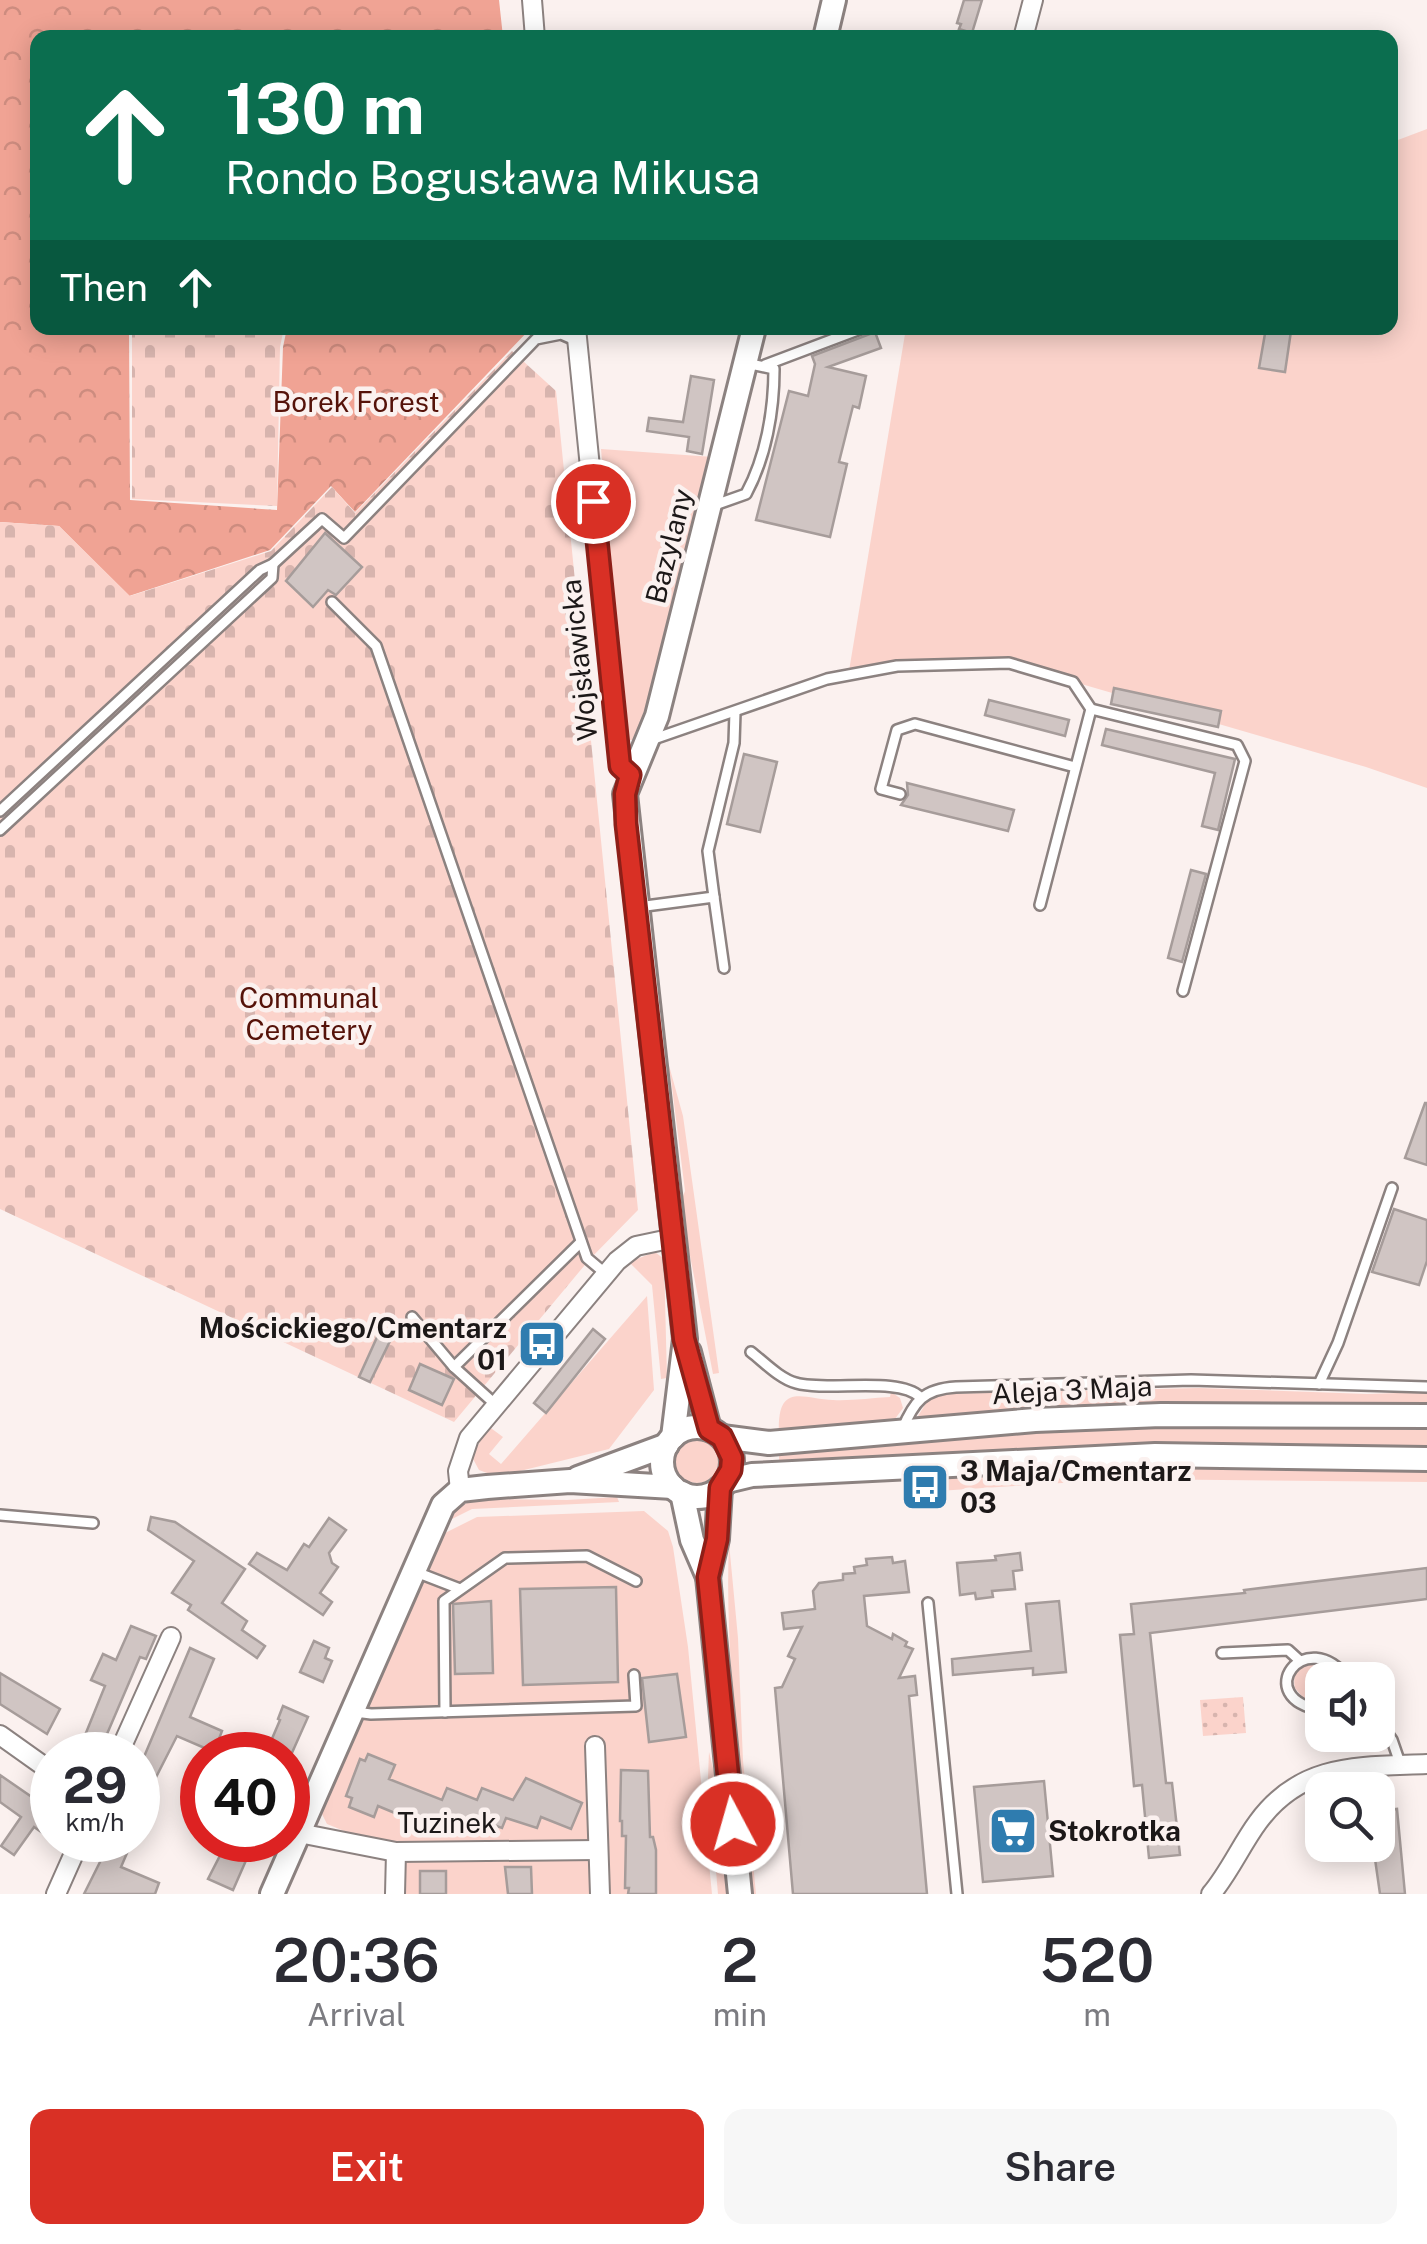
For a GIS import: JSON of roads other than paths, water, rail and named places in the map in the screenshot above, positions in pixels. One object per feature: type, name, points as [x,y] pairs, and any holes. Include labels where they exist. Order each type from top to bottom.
[{"type":"street","points":[[532,0],[534,30]]},
{"type":"street","points":[[827,30],[834,0]]},
{"type":"street","points":[[1025,30],[1034,0]]},
{"type":"street","name":"Wojsławicka","points":[[577,335],[620,766],[630,775],[625,794],[635,908],[684,1339],[716,1433]]},
{"type":"street","name":"Bazylany","points":[[630,775],[648,741],[710,507],[754,364],[754,335]]},
{"type":"street","points":[[460,1490],[458,1471],[466,1444],[606,1274],[629,1250],[674,1238]]},
{"type":"street","name":"Wojsławicka","points":[[670,1441],[684,1339]]},
{"type":"street","name":"Aleja 3 Maja","points":[[716,1433],[768,1443],[1162,1414],[1427,1416]]},
{"type":"street","points":[[570,1481],[696,1427],[716,1433],[732,1458],[723,1484],[708,1577]]},
{"type":"street","points":[[670,1441],[663,1467],[678,1490],[692,1540],[708,1577],[740,1894]]},
{"type":"street","points":[[310,1808],[435,1519],[460,1490],[570,1481],[678,1490],[695,1496],[708,1495],[723,1484],[752,1475],[1155,1455],[1427,1459]]},
{"type":"street","points":[[128,1732],[170,1638]]},
{"type":"street","points":[[0,1735],[30,1756]]},
{"type":"street","points":[[595,1746],[600,1894]]},
{"type":"street","points":[[1211,1894],[1260,1819],[1285,1794],[1312,1776],[1358,1768],[1427,1764]]},
{"type":"street","name":"Tuzinek","points":[[310,1835],[396,1852],[597,1850]]},
{"type":"street","points":[[396,1852],[396,1894]]},
{"type":"street","points":[[56,1894],[70,1862]]},
{"type":"street","points":[[272,1894],[286,1862]]},
{"type":"lane","points":[[0,810],[260,570],[273,564],[322,519],[344,538],[536,339],[556,335]]},
{"type":"lane","points":[[754,364],[842,335]]},
{"type":"lane","points":[[710,507],[746,494],[757,474],[774,401],[774,369],[754,364]]},
{"type":"lane","points":[[0,830],[272,578],[273,564]]},
{"type":"lane","points":[[332,602],[376,646],[581,1242],[587,1258],[606,1274]]},
{"type":"lane","points":[[648,741],[853,672],[897,666],[1009,662],[1074,682],[1091,709],[1238,745],[1245,761],[1182,991]]},
{"type":"lane","points":[[1040,905],[1091,709]]},
{"type":"lane","points":[[724,968],[708,851],[734,742],[735,712]]},
{"type":"lane","points":[[900,794],[882,789],[897,730],[915,724],[1075,767]]},
{"type":"lane","points":[[635,908],[714,897]]},
{"type":"lane","points":[[1319,1384],[1338,1343],[1392,1188]]},
{"type":"lane","points":[[454,1366],[581,1242]]},
{"type":"lane","points":[[412,1316],[454,1366],[496,1405]]},
{"type":"lane","points":[[750,1352],[792,1383],[827,1388],[900,1387],[913,1390],[920,1397]]},
{"type":"lane","points":[[902,1431],[920,1397],[939,1388],[1179,1380],[1427,1387]]},
{"type":"lane","points":[[0,1515],[94,1524]]},
{"type":"lane","points":[[445,1712],[444,1600],[505,1558],[587,1556],[636,1581]]},
{"type":"lane","points":[[414,1571],[460,1589]]},
{"type":"lane","points":[[928,1603],[957,1894]]},
{"type":"lane","points":[[1222,1653],[1288,1650],[1299,1660]]},
{"type":"lane","points":[[1305,1705],[1296,1703],[1289,1694],[1286,1684],[1290,1669],[1299,1660],[1312,1657],[1329,1662]]},
{"type":"lane","points":[[352,1711],[371,1714],[636,1706],[634,1675]]},
{"type":"lane","points":[[1395,1750],[1400,1766]]},
{"type":"place","name":"Mościckiego/Cmentarz 01","points":[[542,1344]]},
{"type":"place","name":"3 Maja/Cmentarz 03","points":[[925,1487]]},
{"type":"place","name":"Stokrotka","points":[[1013,1831]]},
{"type":"park label","name":"Borek Forest","points":[[356,402]]},
{"type":"park label","name":"Communal Cemetery","points":[[309,1014]]}]
